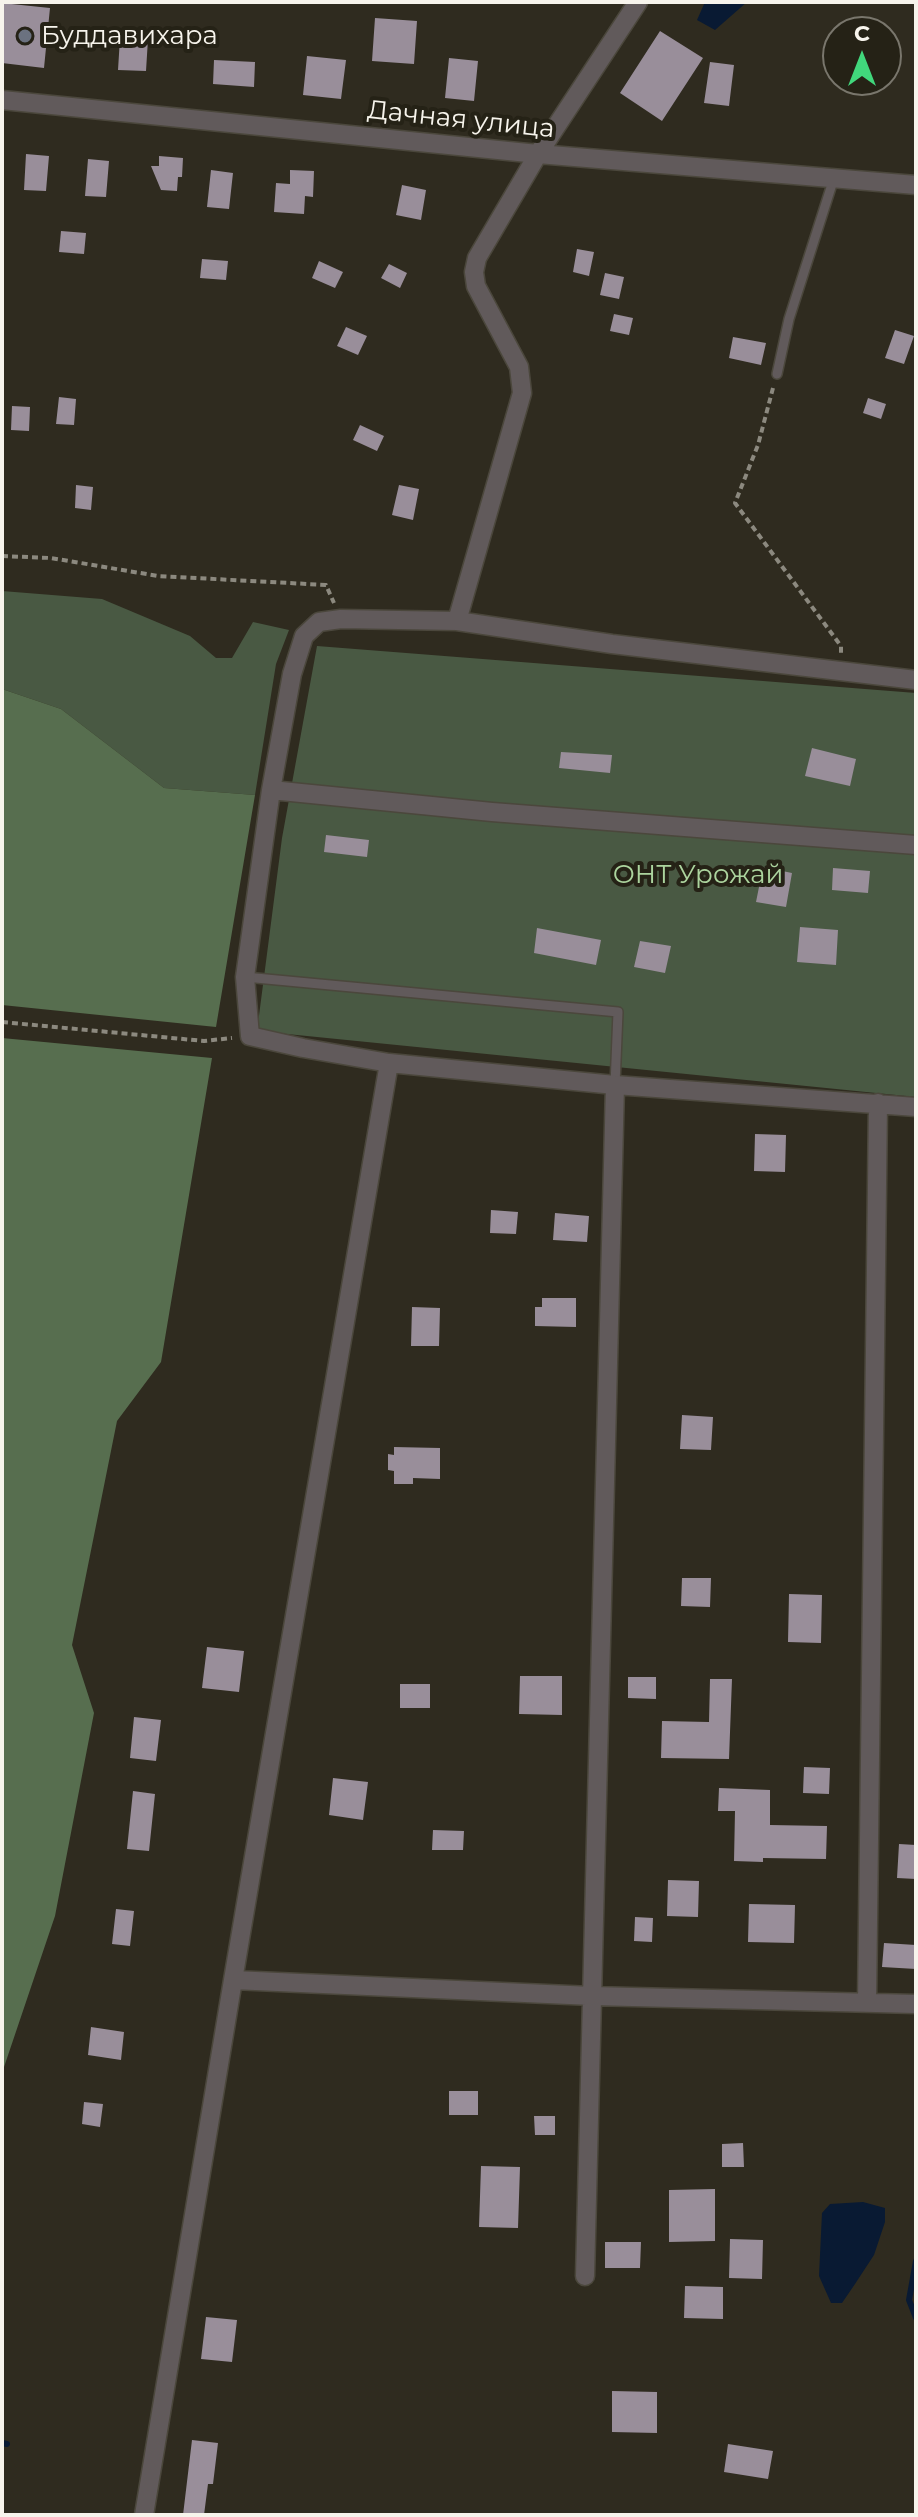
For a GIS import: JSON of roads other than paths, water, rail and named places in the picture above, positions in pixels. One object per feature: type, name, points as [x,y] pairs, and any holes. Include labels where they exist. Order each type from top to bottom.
[{"type":"street","points":[[457,621],[522,393],[519,367],[476,286],[474,272],[477,258],[538,154],[638,2]]},
{"type":"street","name":"Дачная улица","points":[[2,100],[538,154],[916,185]]},
{"type":"street","points":[[916,680],[612,644],[457,621],[341,619],[319,622],[304,636],[292,674],[271,790],[245,977],[250,1036],[389,1063],[615,1085],[916,1107]]},
{"type":"street","points":[[271,790],[492,812],[916,845]]},
{"type":"street","points":[[144,2515],[389,1063]]},
{"type":"street","points":[[585,2276],[615,1085]]},
{"type":"street","points":[[867,2002],[878,1103]]},
{"type":"street","points":[[233,1980],[592,1996],[916,2004]]},
{"type":"lane","points":[[777,374],[789,319],[834,177]]},
{"type":"lane","points":[[245,977],[618,1012],[615,1085]]},
{"type":"water","points":[[705,2],[747,2],[715,30],[697,20]]},
{"type":"water","points":[[863,2202],[885,2208],[885,2222],[874,2255],[855,2284],[842,2303],[831,2303],[819,2276],[822,2213],[830,2204]]},
{"type":"waterway","points":[[916,2261],[909,2300],[916,2318]]},
{"type":"waterway","points":[[2,2443],[7,2444]]},
{"type":"place","name":"Буддавихара","points":[[25,36]]},
{"type":"park label","name":"ОНТ Урожай","points":[[698,875]]}]
